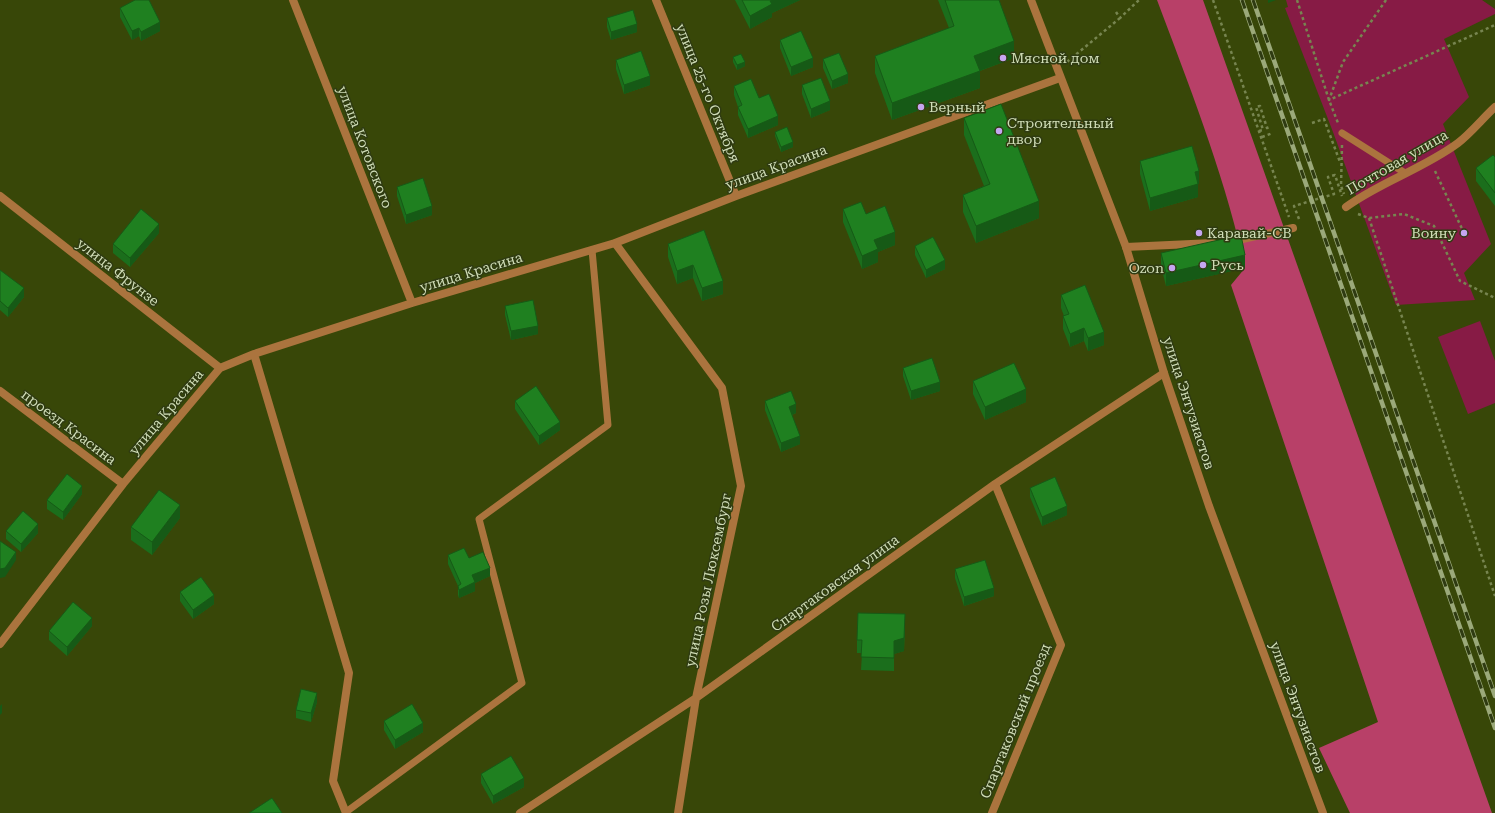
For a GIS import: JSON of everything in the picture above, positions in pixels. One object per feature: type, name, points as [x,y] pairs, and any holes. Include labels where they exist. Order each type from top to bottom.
[{"type":"street","name":"улица Котовского","points":[[293,0],[412,303]]},
{"type":"street","name":"улица 25-го Октября","points":[[656,0],[736,196]]},
{"type":"street","name":"улица Энтузиастов","points":[[1031,0],[1126,247],[1164,373],[1209,506],[1323,813]]},
{"type":"street","name":"улица Красина","points":[[0,644],[123,484],[220,368],[254,354],[412,303],[615,243],[1059,74]]},
{"type":"street","name":"Почтовая улица","points":[[1346,207],[1458,143],[1495,107]]},
{"type":"street","name":"улица Фрунзе","points":[[0,196],[220,368]]},
{"type":"street","points":[[1126,247],[1222,243],[1293,228]]},
{"type":"street","name":"улица Розы Люксембург","points":[[615,243],[722,388],[741,486],[696,698],[678,813]]},
{"type":"street","points":[[254,354],[349,673],[333,781],[346,813]]},
{"type":"street","name":"Спартаковская улица","points":[[520,813],[696,698],[995,484],[1164,373]]},
{"type":"street","name":"проезд Красина","points":[[0,391],[123,484]]},
{"type":"street","name":"Спартаковский проезд","points":[[992,813],[1061,645],[995,484]]},
{"type":"lane","points":[[1342,133],[1405,173]]},
{"type":"lane","points":[[346,813],[522,683],[479,519],[608,425],[592,250]]},
{"type":"path","points":[[1059,74],[1139,0]]},
{"type":"path","points":[[1213,0],[1293,228],[1302,225],[1294,206],[1334,194],[1328,177],[1335,175],[1346,207]]},
{"type":"path","points":[[1386,0],[1343,62],[1330,100],[1495,25]]},
{"type":"path","points":[[1116,12],[1120,18]]},
{"type":"path","points":[[1259,131],[1263,130],[1256,107],[1260,106],[1267,128],[1271,127]]},
{"type":"path","points":[[1312,123],[1324,120],[1341,165]]},
{"type":"path","points":[[1262,137],[1273,133]]},
{"type":"path","points":[[1440,183],[1464,234]]},
{"type":"path","points":[[1369,218],[1495,596]]},
{"type":"shaded area","points":[[1157,0],[1203,0],[1492,813],[1350,813],[1319,748],[1378,722],[1231,285],[1245,268],[1237,234],[1206,132]]},
{"type":"shaded area","points":[[1286,0],[1482,0],[1495,9],[1495,14],[1444,39],[1469,97],[1443,124],[1491,244],[1464,273],[1475,300],[1396,305],[1333,132],[1285,8],[1288,7]]},
{"type":"shaded area","points":[[1480,321],[1495,361],[1495,403],[1468,414],[1438,337]]},
{"type":"building","points":[[135,0],[149,0],[160,22],[141,32],[139,28],[132,31],[120,8]]},
{"type":"building","points":[[742,0],[773,0],[770,1],[772,4],[750,16]]},
{"type":"building","points":[[945,0],[999,0],[1014,41],[974,56],[980,71],[892,103],[875,56],[954,26]]},
{"type":"building","points":[[633,10],[637,24],[611,32],[607,18]]},
{"type":"building","points":[[801,31],[813,58],[791,67],[780,40]]},
{"type":"building","points":[[641,51],[650,76],[624,85],[616,60]]},
{"type":"building","points":[[839,53],[848,74],[832,81],[823,59]]},
{"type":"building","points":[[741,54],[745,62],[737,65],[733,57]]},
{"type":"building","points":[[821,78],[830,101],[811,109],[802,85]]},
{"type":"building","points":[[751,79],[759,98],[769,94],[778,116],[748,129],[738,107],[742,105],[734,86]]},
{"type":"building","points":[[1001,104],[1039,201],[976,226],[963,195],[990,184],[964,118]]},
{"type":"building","points":[[787,127],[793,142],[781,147],[775,132]]},
{"type":"building","points":[[1192,146],[1199,171],[1195,172],[1198,184],[1150,198],[1140,161]]},
{"type":"building","points":[[1493,155],[1495,157],[1495,193],[1476,168]]},
{"type":"building","points":[[423,178],[432,206],[406,215],[397,187]]},
{"type":"building","points":[[861,202],[866,214],[885,206],[895,232],[874,240],[878,249],[862,256],[843,209]]},
{"type":"building","points":[[141,209],[159,224],[130,258],[113,244]]},
{"type":"building","points":[[704,230],[723,281],[702,288],[693,265],[677,271],[668,244]]},
{"type":"building","points":[[1241,235],[1245,255],[1166,273],[1161,253]]},
{"type":"building","points":[[933,237],[945,260],[926,270],[915,246]]},
{"type":"building","points":[[0,270],[24,288],[8,308],[0,301]]},
{"type":"building","points":[[1085,285],[1104,332],[1088,338],[1084,328],[1070,334],[1063,316],[1069,314],[1061,295]]},
{"type":"building","points":[[533,300],[538,326],[511,331],[505,306]]},
{"type":"building","points":[[932,358],[940,382],[911,391],[903,368]]},
{"type":"building","points":[[1014,363],[1026,389],[985,407],[973,381]]},
{"type":"building","points":[[536,386],[560,422],[539,436],[515,401]]},
{"type":"building","points":[[791,391],[796,404],[789,407],[800,436],[781,443],[765,401]]},
{"type":"building","points":[[67,474],[82,486],[63,512],[47,500]]},
{"type":"building","points":[[1055,477],[1067,506],[1042,517],[1030,488]]},
{"type":"building","points":[[159,490],[180,505],[152,542],[131,527]]},
{"type":"building","points":[[23,511],[38,524],[21,544],[6,531]]},
{"type":"building","points":[[0,541],[16,552],[5,568],[0,569]]},
{"type":"building","points":[[464,548],[469,558],[483,552],[490,568],[472,575],[475,582],[459,590],[458,586],[461,584],[448,555]]},
{"type":"building","points":[[985,560],[994,588],[964,597],[955,569]]},
{"type":"building","points":[[201,577],[214,595],[193,610],[180,592]]},
{"type":"building","points":[[73,602],[92,618],[67,647],[49,631]]},
{"type":"building","points":[[858,613],[905,614],[904,638],[894,641],[894,658],[861,657],[862,640],[857,640]]},
{"type":"building","points":[[301,689],[317,693],[311,713],[296,710]]},
{"type":"building","points":[[412,704],[423,723],[395,740],[384,721]]},
{"type":"building","points":[[511,756],[524,778],[493,796],[481,774]]},
{"type":"building","points":[[272,798],[282,813],[249,813]]},
{"type":"railway","points":[[1242,0],[1495,728]]},
{"type":"railway","points":[[1253,0],[1495,696]]},
{"type":"place","name":"Мясной дом","points":[[1003,58]]},
{"type":"place","name":"Верный","points":[[921,107]]},
{"type":"place","name":"Строительный двор","points":[[999,131]]},
{"type":"place","name":"Каравай-СВ","points":[[1199,233]]},
{"type":"place","name":"Воину","points":[[1464,233]]},
{"type":"place","name":"Русь","points":[[1203,265]]},
{"type":"place","name":"Ozon","points":[[1172,268]]}]
